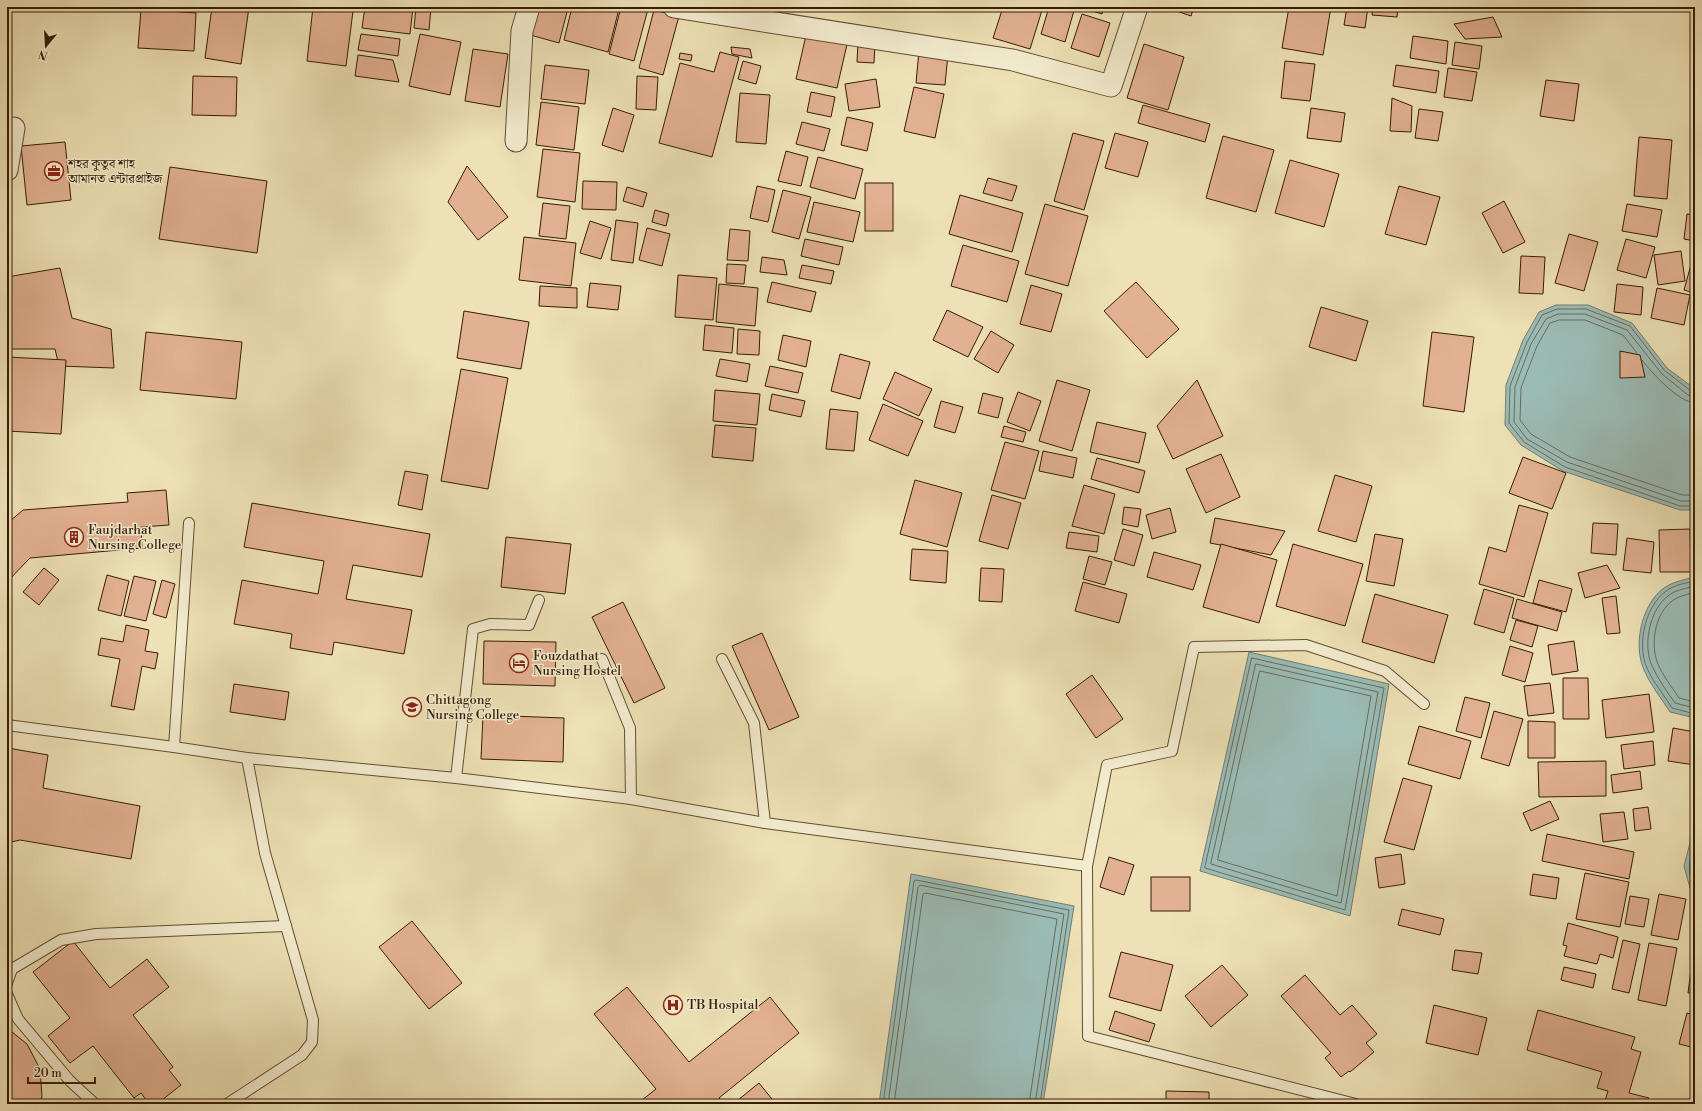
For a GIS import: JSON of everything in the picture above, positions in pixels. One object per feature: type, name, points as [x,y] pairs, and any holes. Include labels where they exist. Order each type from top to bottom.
[{"type":"street","points":[[516,141],[522,31],[529,7]]},
{"type":"street","points":[[674,7],[740,13],[1013,60],[1110,86],[1137,7]]},
{"type":"street","points":[[7,170],[14,128]]},
{"type":"lane","points":[[174,747],[189,523]]},
{"type":"lane","points":[[456,778],[473,629],[490,624],[528,625],[539,600]]},
{"type":"lane","points":[[1356,1104],[1088,1036],[1088,866],[1107,764],[1172,751],[1194,647],[1306,645],[1385,672],[1424,704]]},
{"type":"lane","points":[[602,659],[630,728],[631,799]]},
{"type":"lane","points":[[722,659],[754,723],[765,823]]},
{"type":"lane","points":[[7,726],[174,747],[247,758],[456,778],[631,799],[765,823],[1088,866]]},
{"type":"lane","points":[[228,1104],[302,1055],[312,1042],[313,1020],[265,853],[247,758]]},
{"type":"lane","points":[[7,983],[12,969],[61,940],[96,934],[286,926]]},
{"type":"lane","points":[[7,994],[18,1019],[70,1081],[95,1104]]},
{"type":"water","points":[[1556,305],[1588,305],[1632,323],[1667,368],[1695,389],[1695,510],[1680,510],[1563,471],[1521,445],[1505,425],[1506,385],[1523,340],[1539,312]]},
{"type":"water","points":[[1695,574],[1695,718],[1670,712],[1646,675],[1639,647],[1642,622],[1646,610],[1652,600],[1660,591],[1669,585],[1693,577]]},
{"type":"water","points":[[1249,652],[1389,684],[1350,916],[1200,871]]},
{"type":"water","points":[[1695,804],[1695,893],[1690,888],[1684,866],[1690,843],[1692,814]]},
{"type":"water","points":[[911,874],[1074,906],[1043,1104],[879,1104]]},
{"type":"building","points":[[212,7],[249,7],[241,64],[205,58]]},
{"type":"building","points":[[313,7],[353,11],[346,66],[307,61]]},
{"type":"building","points":[[365,7],[413,7],[410,34],[362,28]]},
{"type":"building","points":[[416,7],[431,8],[429,30],[414,28]]},
{"type":"building","points":[[497,7],[515,7],[515,11]]},
{"type":"building","points":[[534,7],[568,8],[559,43],[527,34]]},
{"type":"building","points":[[572,7],[612,7],[619,9],[608,52],[564,40]]},
{"type":"building","points":[[621,7],[642,7],[648,9],[634,61],[609,54]]},
{"type":"building","points":[[1003,7],[1043,7],[1030,49],[993,38]]},
{"type":"building","points":[[1049,7],[1075,7],[1065,42],[1041,34]]},
{"type":"building","points":[[1079,7],[1104,7],[1102,14]]},
{"type":"building","points":[[1165,7],[1194,7],[1191,16]]},
{"type":"building","points":[[1289,7],[1331,7],[1323,55],[1282,48]]},
{"type":"building","points":[[1347,7],[1368,7],[1365,28],[1344,25]]},
{"type":"building","points":[[1373,7],[1398,7],[1397,17],[1372,15]]},
{"type":"building","points":[[1436,7],[1456,7],[1456,10]]},
{"type":"building","points":[[141,9],[196,13],[194,51],[138,48]]},
{"type":"building","points":[[654,10],[679,16],[663,75],[639,68]]},
{"type":"building","points":[[1082,14],[1110,23],[1099,57],[1071,48]]},
{"type":"building","points":[[1493,17],[1502,37],[1465,39],[1454,24]]},
{"type":"building","points":[[807,31],[848,40],[837,88],[796,79]]},
{"type":"building","points":[[361,34],[400,39],[398,56],[358,50]]},
{"type":"building","points":[[420,34],[461,42],[450,95],[409,86]]},
{"type":"building","points":[[1413,36],[1448,41],[1446,64],[1410,58]]},
{"type":"building","points":[[858,42],[875,43],[874,63],[857,62]]},
{"type":"building","points":[[1455,42],[1482,46],[1479,69],[1452,65]]},
{"type":"building","points":[[1144,44],[1184,57],[1168,110],[1127,98]]},
{"type":"building","points":[[731,47],[750,49],[752,58],[732,54]]},
{"type":"building","points":[[473,49],[508,54],[500,107],[465,101]]},
{"type":"building","points":[[919,51],[948,54],[945,85],[916,83]]},
{"type":"building","points":[[720,52],[739,57],[712,157],[659,143],[680,63],[714,72]]},
{"type":"building","points":[[680,53],[692,55],[691,61],[679,59]]},
{"type":"building","points":[[358,55],[393,60],[399,82],[355,76]]},
{"type":"building","points":[[743,61],[761,66],[756,84],[738,79]]},
{"type":"building","points":[[1285,61],[1315,64],[1310,101],[1281,98]]},
{"type":"building","points":[[545,65],[589,70],[585,104],[541,99]]},
{"type":"building","points":[[1396,65],[1439,71],[1436,93],[1393,86]]},
{"type":"building","points":[[1448,68],[1477,72],[1472,101],[1444,97]]},
{"type":"building","points":[[193,76],[237,77],[236,116],[192,115]]},
{"type":"building","points":[[637,76],[658,77],[656,110],[636,109]]},
{"type":"building","points":[[876,79],[880,107],[849,111],[845,84]]},
{"type":"building","points":[[1546,80],[1579,84],[1574,121],[1540,116]]},
{"type":"building","points":[[914,87],[944,94],[935,138],[904,131]]},
{"type":"building","points":[[811,92],[835,97],[831,117],[807,112]]},
{"type":"building","points":[[740,93],[770,95],[766,144],[736,142]]},
{"type":"building","points":[[1392,98],[1412,106],[1411,132],[1390,131]]},
{"type":"building","points":[[541,102],[579,107],[574,150],[536,145]]},
{"type":"building","points":[[1143,105],[1210,124],[1205,142],[1138,123]]},
{"type":"building","points":[[613,108],[634,115],[623,152],[602,145]]},
{"type":"building","points":[[1311,108],[1345,113],[1341,142],[1307,138]]},
{"type":"building","points":[[1419,109],[1443,112],[1438,141],[1415,138]]},
{"type":"building","points":[[847,117],[873,123],[867,151],[841,145]]},
{"type":"building","points":[[802,122],[830,129],[824,151],[796,144]]},
{"type":"building","points":[[1073,133],[1104,141],[1084,210],[1054,201]]},
{"type":"building","points":[[1115,133],[1148,142],[1138,177],[1105,168]]},
{"type":"building","points":[[1223,136],[1274,150],[1256,212],[1206,198]]},
{"type":"building","points":[[1639,137],[1672,140],[1667,199],[1634,196]]},
{"type":"building","points":[[65,142],[71,200],[27,205],[21,146]]},
{"type":"building","points":[[543,149],[580,153],[575,202],[537,197]]},
{"type":"building","points":[[786,151],[808,157],[801,186],[778,181]]},
{"type":"building","points":[[818,157],[863,169],[855,199],[810,187]]},
{"type":"building","points":[[1290,160],[1339,174],[1324,227],[1275,213]]},
{"type":"building","points":[[467,166],[508,217],[478,240],[448,202]]},
{"type":"building","points":[[170,167],[267,181],[257,253],[159,239]]},
{"type":"building","points":[[988,178],[1017,186],[1012,201],[983,193]]},
{"type":"building","points":[[583,181],[617,182],[616,210],[582,209]]},
{"type":"building","points":[[865,183],[893,183],[893,231],[865,231]]},
{"type":"building","points":[[757,186],[775,190],[768,222],[750,218]]},
{"type":"building","points":[[1399,186],[1440,197],[1426,245],[1385,234]]},
{"type":"building","points":[[627,187],[647,193],[643,207],[623,201]]},
{"type":"building","points":[[783,190],[811,197],[799,239],[772,232]]},
{"type":"building","points":[[960,195],[1023,213],[1012,252],[949,234]]},
{"type":"building","points":[[1504,201],[1525,242],[1503,253],[1482,213]]},
{"type":"building","points":[[814,202],[860,212],[853,242],[807,232]]},
{"type":"building","points":[[543,203],[570,206],[566,239],[539,236]]},
{"type":"building","points":[[1045,204],[1088,216],[1068,286],[1025,274]]},
{"type":"building","points":[[1627,204],[1662,210],[1657,237],[1622,231]]},
{"type":"building","points":[[655,210],[669,214],[666,226],[652,222]]},
{"type":"building","points":[[1687,214],[1695,215],[1695,241],[1684,239]]},
{"type":"building","points":[[616,220],[638,223],[633,263],[611,260]]},
{"type":"building","points":[[590,221],[611,228],[601,259],[580,253]]},
{"type":"building","points":[[647,228],[670,234],[662,266],[639,260]]},
{"type":"building","points":[[730,229],[750,231],[748,261],[727,260]]},
{"type":"building","points":[[1569,234],[1598,242],[1584,291],[1555,283]]},
{"type":"building","points":[[524,237],[576,243],[571,286],[519,280]]},
{"type":"building","points":[[805,239],[843,247],[839,265],[801,256]]},
{"type":"building","points":[[1626,239],[1655,247],[1646,278],[1617,270]]},
{"type":"building","points":[[963,245],[1019,261],[1007,302],[951,286]]},
{"type":"building","points":[[1681,251],[1685,281],[1658,285],[1654,255]]},
{"type":"building","points":[[1521,256],[1545,257],[1543,294],[1519,293]]},
{"type":"building","points":[[762,257],[784,260],[787,275],[760,272]]},
{"type":"building","points":[[1692,261],[1695,262],[1695,293],[1684,290]]},
{"type":"building","points":[[727,264],[746,265],[744,284],[726,283]]},
{"type":"building","points":[[802,265],[834,271],[831,284],[799,278]]},
{"type":"building","points":[[60,268],[72,318],[111,329],[114,368],[59,366],[55,349],[7,349],[7,277]]},
{"type":"building","points":[[678,275],[717,278],[713,320],[675,317]]},
{"type":"building","points":[[772,282],[816,292],[811,312],[767,302]]},
{"type":"building","points":[[1136,282],[1179,329],[1147,358],[1104,311]]},
{"type":"building","points":[[590,283],[621,286],[618,310],[587,307]]},
{"type":"building","points":[[719,284],[758,288],[755,326],[716,322]]},
{"type":"building","points":[[1617,284],[1643,287],[1641,315],[1614,312]]},
{"type":"building","points":[[1031,285],[1062,294],[1051,332],[1020,324]]},
{"type":"building","points":[[540,286],[577,288],[577,308],[539,306]]},
{"type":"building","points":[[1657,288],[1690,295],[1684,325],[1651,318]]},
{"type":"building","points":[[1321,307],[1368,321],[1356,361],[1309,347]]},
{"type":"building","points":[[947,310],[983,327],[968,357],[933,340]]},
{"type":"building","points":[[464,311],[529,322],[521,369],[457,358]]},
{"type":"building","points":[[705,325],[734,328],[732,353],[703,350]]},
{"type":"building","points":[[738,329],[760,331],[759,355],[737,354]]},
{"type":"building","points":[[991,331],[1014,345],[998,373],[974,359]]},
{"type":"building","points":[[146,332],[242,342],[236,399],[140,390]]},
{"type":"building","points":[[1432,332],[1474,337],[1464,412],[1423,406]]},
{"type":"building","points":[[783,335],[811,341],[806,367],[778,360]]},
{"type":"building","points":[[1620,351],[1640,355],[1645,377],[1620,378]]},
{"type":"building","points":[[840,354],[870,362],[860,399],[831,391]]},
{"type":"building","points":[[7,357],[66,360],[61,434],[7,431]]},
{"type":"building","points":[[720,359],[750,364],[747,382],[716,376]]},
{"type":"building","points":[[770,366],[803,373],[798,393],[765,386]]},
{"type":"building","points":[[461,369],[508,378],[488,489],[441,481]]},
{"type":"building","points":[[895,372],[932,389],[919,416],[883,399]]},
{"type":"building","points":[[1057,380],[1090,390],[1072,451],[1039,441]]},
{"type":"building","points":[[1197,380],[1223,436],[1173,459],[1157,426]]},
{"type":"building","points":[[715,390],[760,394],[757,425],[713,421]]},
{"type":"building","points":[[1018,392],[1041,401],[1030,431],[1007,422]]},
{"type":"building","points":[[983,393],[1003,398],[998,418],[978,413]]},
{"type":"building","points":[[772,394],[805,401],[801,417],[769,410]]},
{"type":"building","points":[[941,401],[963,407],[955,433],[934,427]]},
{"type":"building","points":[[883,404],[923,421],[908,456],[869,440]]},
{"type":"building","points":[[830,409],[858,412],[854,451],[826,449]]},
{"type":"building","points":[[1097,422],[1146,433],[1139,463],[1090,452]]},
{"type":"building","points":[[715,425],[756,428],[753,461],[712,457]]},
{"type":"building","points":[[1004,426],[1026,432],[1023,442],[1001,437]]},
{"type":"building","points":[[1005,442],[1039,451],[1025,499],[991,490]]},
{"type":"building","points":[[1043,451],[1077,458],[1073,478],[1039,471]]},
{"type":"building","points":[[1221,454],[1240,497],[1206,513],[1186,469]]},
{"type":"building","points":[[1523,457],[1566,473],[1552,509],[1509,493]]},
{"type":"building","points":[[1097,458],[1145,471],[1139,493],[1091,479]]},
{"type":"building","points":[[405,471],[428,475],[422,510],[398,505]]},
{"type":"building","points":[[1335,475],[1372,486],[1356,542],[1318,531]]},
{"type":"building","points":[[915,480],[962,493],[947,547],[900,534]]},
{"type":"building","points":[[1084,485],[1115,494],[1104,534],[1072,526]]},
{"type":"building","name":"Faujdarhat Nursing College","points":[[166,490],[169,525],[141,527],[142,548],[30,558],[7,582],[7,519],[10,521],[23,510],[128,502],[127,493]]},
{"type":"building","points":[[992,495],[1021,503],[1008,549],[979,541]]},
{"type":"building","points":[[252,503],[430,534],[422,577],[353,565],[346,599],[412,610],[404,654],[334,642],[332,655],[290,648],[292,634],[234,624],[242,580],[318,594],[324,561],[244,547]]},
{"type":"building","points":[[1519,505],[1548,513],[1524,597],[1479,584],[1489,547],[1506,552]]},
{"type":"building","points":[[1124,507],[1141,509],[1138,527],[1122,524]]},
{"type":"building","points":[[1170,508],[1176,532],[1152,539],[1146,515]]},
{"type":"building","points":[[1215,518],[1285,531],[1271,555],[1210,543]]},
{"type":"building","points":[[1593,523],[1618,524],[1616,555],[1591,553]]},
{"type":"building","points":[[1123,529],[1143,535],[1134,566],[1114,560]]},
{"type":"building","points":[[1690,529],[1691,572],[1660,572],[1659,530]]},
{"type":"building","points":[[1069,532],[1099,536],[1097,552],[1066,548]]},
{"type":"building","points":[[1375,534],[1403,539],[1394,586],[1366,581]]},
{"type":"building","points":[[506,537],[571,544],[565,594],[501,587]]},
{"type":"building","points":[[1627,538],[1654,542],[1651,573],[1623,570]]},
{"type":"building","points":[[1221,544],[1277,560],[1259,623],[1203,607]]},
{"type":"building","points":[[1293,544],[1363,564],[1345,626],[1276,606]]},
{"type":"building","points":[[912,549],[948,551],[946,583],[910,580]]},
{"type":"building","points":[[1154,552],[1201,565],[1193,590],[1147,577]]},
{"type":"building","points":[[1089,556],[1112,562],[1105,585],[1083,579]]},
{"type":"building","points":[[1607,565],[1620,588],[1585,598],[1578,573]]},
{"type":"building","points":[[44,568],[59,580],[39,605],[23,592]]},
{"type":"building","points":[[981,568],[1004,569],[1002,602],[979,601]]},
{"type":"building","points":[[107,575],[129,581],[121,616],[98,610]]},
{"type":"building","points":[[134,576],[156,581],[146,621],[124,616]]},
{"type":"building","points":[[162,580],[175,584],[166,618],[153,614]]},
{"type":"building","points":[[1539,580],[1572,589],[1566,612],[1533,603]]},
{"type":"building","points":[[1083,582],[1127,594],[1119,623],[1075,611]]},
{"type":"building","points":[[1484,589],[1514,598],[1504,633],[1474,624]]},
{"type":"building","points":[[1375,594],[1448,615],[1434,663],[1362,642]]},
{"type":"building","points":[[1616,596],[1620,633],[1607,634],[1602,598]]},
{"type":"building","points":[[1517,599],[1562,612],[1557,631],[1512,618]]},
{"type":"building","points":[[623,602],[665,688],[634,703],[592,617]]},
{"type":"building","points":[[1516,620],[1538,626],[1532,647],[1510,640]]},
{"type":"building","points":[[126,625],[149,630],[145,651],[158,653],[155,669],[142,666],[134,710],[111,706],[120,659],[98,655],[101,638],[123,642]]},
{"type":"building","points":[[762,633],[799,717],[769,730],[732,646]]},
{"type":"building","name":"Fouzdathat Nursing Hostel","points":[[484,641],[556,642],[555,686],[483,684]]},
{"type":"building","points":[[1574,641],[1578,671],[1552,675],[1548,645]]},
{"type":"building","points":[[1510,646],[1533,653],[1525,682],[1502,675]]},
{"type":"building","points":[[1092,675],[1123,719],[1096,738],[1066,694]]},
{"type":"building","points":[[1563,678],[1588,678],[1589,719],[1563,719]]},
{"type":"building","points":[[1550,683],[1554,713],[1528,716],[1524,686]]},
{"type":"building","points":[[234,684],[289,692],[285,720],[230,712]]},
{"type":"building","points":[[1649,694],[1654,732],[1606,738],[1602,700]]},
{"type":"building","points":[[1465,697],[1490,703],[1481,738],[1456,731]]},
{"type":"building","points":[[1494,711],[1523,719],[1509,766],[1481,758]]},
{"type":"building","points":[[483,715],[564,718],[563,762],[481,759]]},
{"type":"building","points":[[1528,721],[1555,722],[1555,758],[1528,758]]},
{"type":"building","points":[[1419,726],[1471,741],[1460,779],[1408,764]]},
{"type":"building","points":[[1673,728],[1695,732],[1695,765],[1668,761]]},
{"type":"building","points":[[1653,741],[1655,765],[1624,769],[1621,745]]},
{"type":"building","points":[[8,748],[48,755],[43,788],[140,806],[131,859],[20,840],[7,843]]},
{"type":"building","points":[[1606,761],[1606,796],[1539,797],[1538,762]]},
{"type":"building","points":[[1640,771],[1642,789],[1613,793],[1611,775]]},
{"type":"building","points":[[1403,778],[1432,786],[1414,850],[1384,842]]},
{"type":"building","points":[[1550,801],[1559,819],[1531,831],[1523,813]]},
{"type":"building","points":[[1648,807],[1651,829],[1635,831],[1633,809]]},
{"type":"building","points":[[1624,812],[1628,839],[1603,842],[1600,814]]},
{"type":"building","points":[[1547,834],[1634,852],[1629,879],[1542,861]]},
{"type":"building","points":[[1401,854],[1405,884],[1379,888],[1375,858]]},
{"type":"building","points":[[1109,857],[1134,865],[1124,895],[1100,887]]},
{"type":"building","points":[[1585,873],[1629,882],[1620,927],[1576,919]]},
{"type":"building","points":[[1533,874],[1559,878],[1556,899],[1530,895]]},
{"type":"building","points":[[1151,877],[1190,877],[1190,911],[1151,911]]},
{"type":"building","points":[[1659,894],[1686,899],[1678,940],[1651,935]]},
{"type":"building","points":[[1630,896],[1649,899],[1644,927],[1625,924]]},
{"type":"building","points":[[1402,909],[1444,919],[1440,935],[1398,925]]},
{"type":"building","points":[[412,921],[462,983],[429,1009],[379,947]]},
{"type":"building","points":[[1568,923],[1618,937],[1613,958],[1600,954],[1597,964],[1564,956],[1567,946],[1563,945]]},
{"type":"building","points":[[1695,938],[1695,993],[1688,993]]},
{"type":"building","points":[[1623,940],[1640,944],[1629,993],[1612,989]]},
{"type":"building","points":[[73,941],[110,988],[147,959],[169,987],[133,1015],[173,1067],[169,1070],[181,1085],[157,1104],[149,1104],[141,1093],[134,1098],[93,1046],[70,1063],[48,1036],[70,1018],[33,972]]},
{"type":"building","points":[[1649,943],[1677,948],[1666,1006],[1638,1000]]},
{"type":"building","points":[[1455,950],[1482,953],[1478,974],[1452,970]]},
{"type":"building","points":[[1121,952],[1173,965],[1161,1011],[1109,997]]},
{"type":"building","points":[[1222,965],[1248,995],[1211,1027],[1185,996]]},
{"type":"building","points":[[1564,967],[1596,974],[1593,988],[1561,980]]},
{"type":"building","points":[[1305,975],[1340,1015],[1352,1005],[1377,1034],[1366,1043],[1374,1052],[1350,1072],[1349,1071],[1341,1077],[1325,1058],[1331,1053],[1281,996]]},
{"type":"building","points":[[627,987],[689,1062],[770,997],[799,1033],[719,1098],[724,1104],[637,1104],[656,1089],[594,1014]]},
{"type":"building","points":[[1434,1005],[1487,1018],[1478,1055],[1426,1043]]},
{"type":"building","points":[[1538,1010],[1635,1037],[1631,1049],[1641,1052],[1629,1093],[1649,1098],[1647,1104],[1604,1104],[1608,1091],[1597,1088],[1602,1072],[1527,1050]]},
{"type":"building","points":[[1115,1011],[1155,1024],[1149,1042],[1109,1030]]},
{"type":"building","points":[[1687,1013],[1695,1015],[1695,1048],[1679,1044]]},
{"type":"building","points":[[7,1028],[27,1044],[40,1069],[42,1097],[39,1104],[7,1104]]},
{"type":"building","points":[[759,1083],[776,1104],[733,1104]]},
{"type":"building","points":[[1166,1091],[1209,1092],[1209,1104],[1166,1104]]},
{"type":"place","name":"শহর কুতুব শাহ আমানত এন্টারপ্রাইজ","points":[[54,171]]},
{"type":"place","name":"Faujdarhat Nursing College","points":[[74,537]]},
{"type":"place","name":"Fouzdathat Nursing Hostel","points":[[519,663]]},
{"type":"place","name":"Chittagong Nursing College","points":[[412,707]]},
{"type":"place","name":"TB Hospital","points":[[673,1005]]}]
